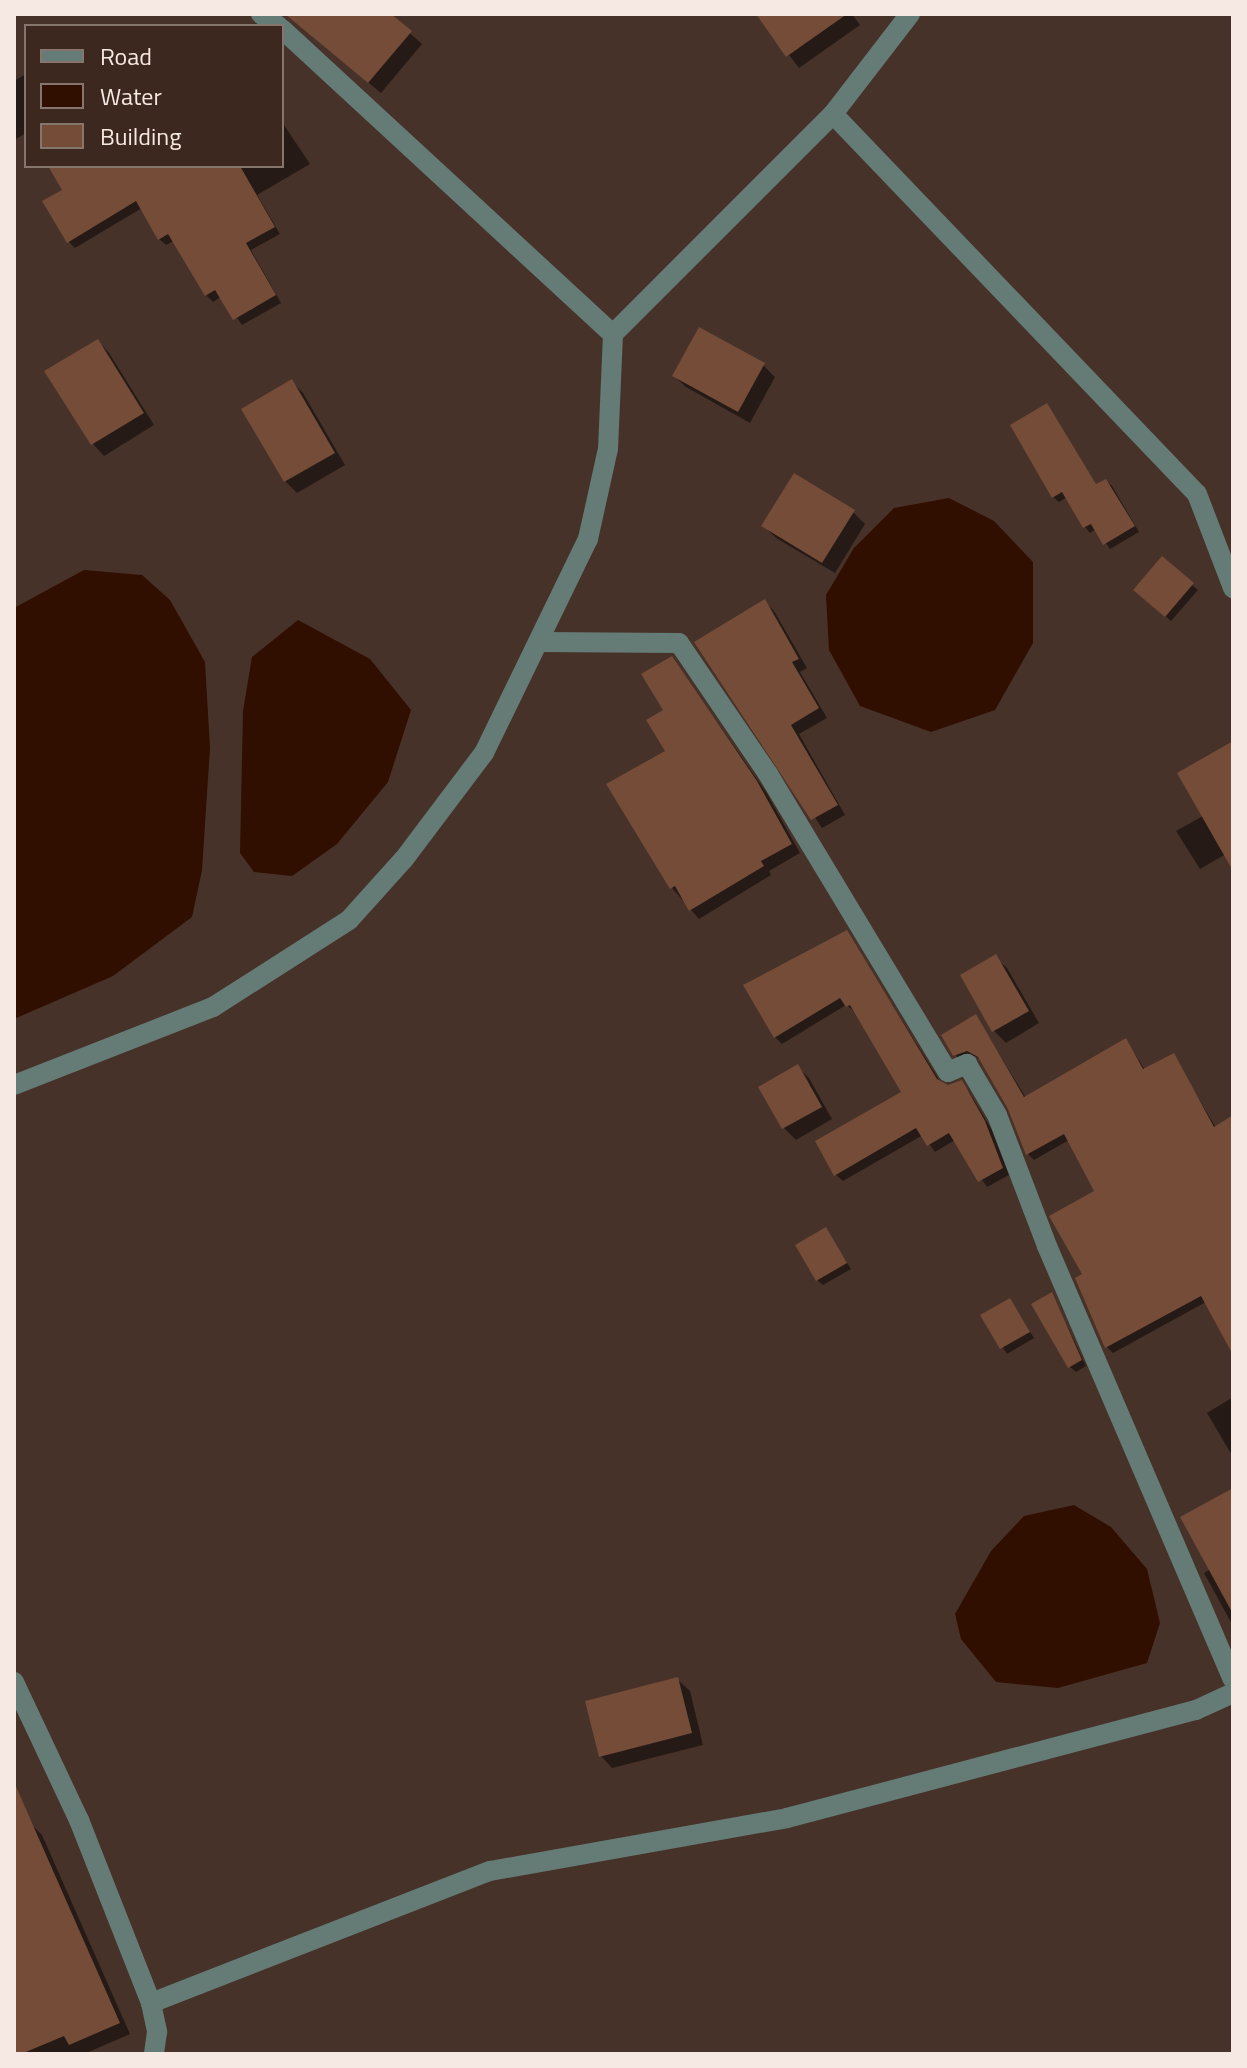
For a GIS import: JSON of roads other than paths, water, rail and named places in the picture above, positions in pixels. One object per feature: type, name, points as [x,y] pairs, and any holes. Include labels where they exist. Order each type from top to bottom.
[{"type":"street","points":[[14,1085],[213,1007],[349,920],[404,859],[484,753],[588,539],[608,449],[613,334],[833,114],[910,14]]},
{"type":"street","points":[[284,32],[613,334]]},
{"type":"street","points":[[833,114],[1197,494],[1233,588]]},
{"type":"street","points":[[540,642],[679,643],[768,774],[948,1072],[967,1064],[997,1115],[1047,1246],[1233,1679]]},
{"type":"street","points":[[14,1682],[79,1820],[151,2003],[157,2032],[154,2054]]},
{"type":"street","points":[[151,2003],[490,1871],[787,1818],[1196,1710],[1233,1693]]},
{"type":"water","points":[[949,498],[994,521],[1033,562],[1033,643],[995,710],[931,732],[860,706],[829,650],[826,595],[854,548],[894,508]]},
{"type":"water","points":[[84,570],[142,575],[170,600],[205,662],[210,748],[202,870],[192,917],[113,976],[14,1019],[14,608]]},
{"type":"water","points":[[298,620],[370,659],[411,710],[388,782],[337,844],[292,876],[254,872],[240,853],[243,711],[252,657]]},
{"type":"water","points":[[1074,1505],[1111,1527],[1147,1569],[1160,1623],[1147,1663],[1058,1688],[996,1682],[961,1639],[955,1614],[991,1551],[1024,1516]]}]
